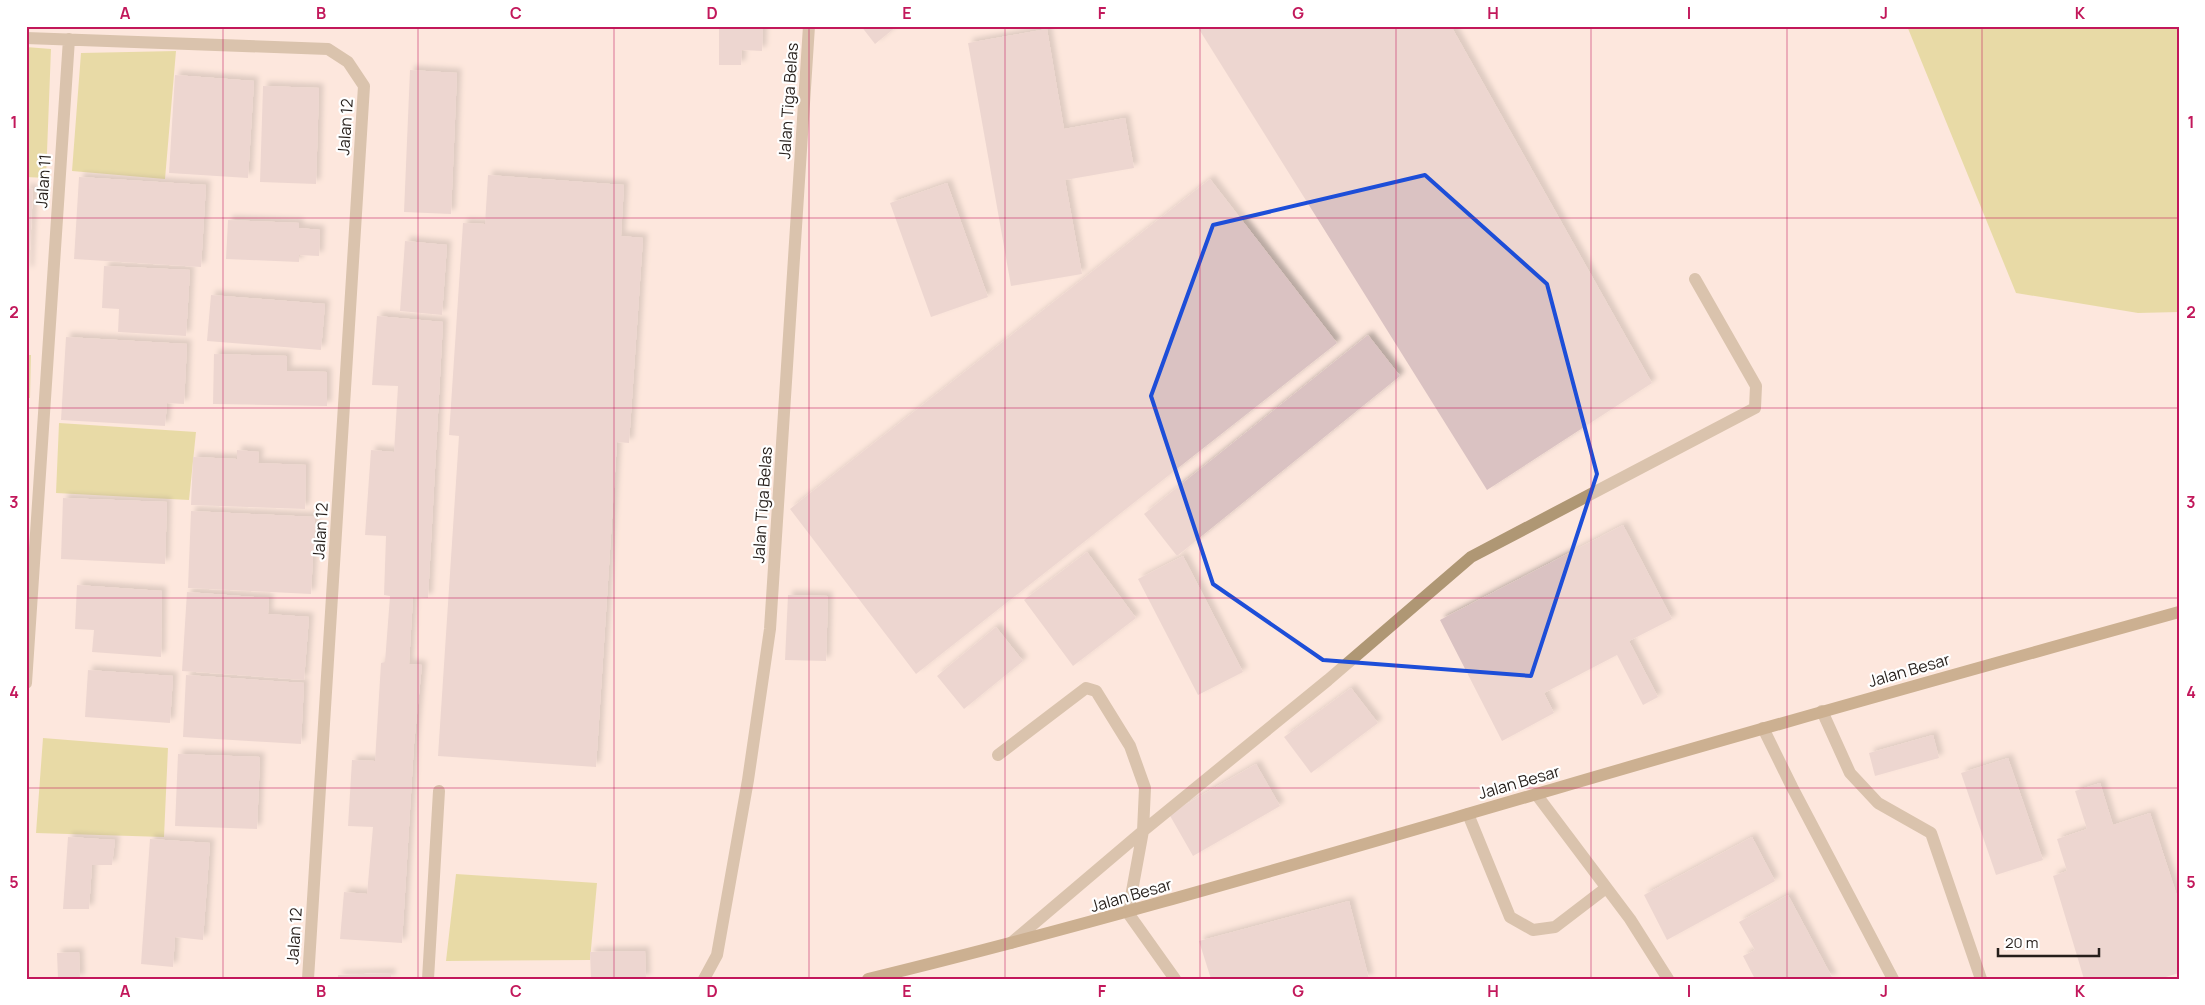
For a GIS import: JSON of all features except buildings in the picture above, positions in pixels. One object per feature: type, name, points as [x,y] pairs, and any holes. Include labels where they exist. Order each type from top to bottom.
[{"type":"main road","name":"Jalan Besar","points":[[868,979],[1009,945],[1128,913],[1822,711],[2179,612]]},
{"type":"street","name":"Jalan Tiga Belas","points":[[704,979],[717,955],[748,780],[770,629],[809,26]]},
{"type":"street","points":[[26,38],[69,39]]},
{"type":"street","name":"Jalan 12","points":[[69,39],[328,49],[348,62],[364,86],[308,979]]},
{"type":"street","name":"Jalan 11","points":[[26,683],[69,39]]},
{"type":"street","points":[[1009,945],[1143,831],[1328,680],[1471,557],[1754,408],[1756,386],[1695,280]]},
{"type":"street","points":[[998,754],[1086,688],[1096,691],[1130,746],[1145,788],[1143,831],[1128,913],[1175,979]]},
{"type":"street","points":[[1822,711],[1850,773],[1878,803],[1931,833],[1981,979]]},
{"type":"street","points":[[1763,728],[1893,979]]},
{"type":"street","points":[[428,979],[439,791]]},
{"type":"street","points":[[1536,794],[1630,919],[1668,979]]},
{"type":"street","points":[[1468,814],[1510,917],[1533,930],[1555,927],[1606,888]]},
{"type":"highlighted area","points":[[1425,175],[1547,284],[1597,474],[1531,676],[1323,660],[1213,584],[1151,396],[1213,225]]},
{"type":"shaded area","points":[[1907,26],[2179,26],[2179,312],[2138,313],[2016,293]]},
{"type":"shaded area","points":[[26,47],[51,49],[46,178],[26,177]]},
{"type":"shaded area","points":[[176,51],[165,179],[72,171],[81,53]]},
{"type":"shaded area","points":[[26,355],[31,355],[30,398],[26,398]]},
{"type":"shaded area","points":[[59,423],[196,432],[189,500],[56,493]]},
{"type":"shaded area","points":[[43,738],[168,748],[164,837],[36,833]]},
{"type":"shaded area","points":[[456,874],[597,883],[590,960],[446,961]]}]
